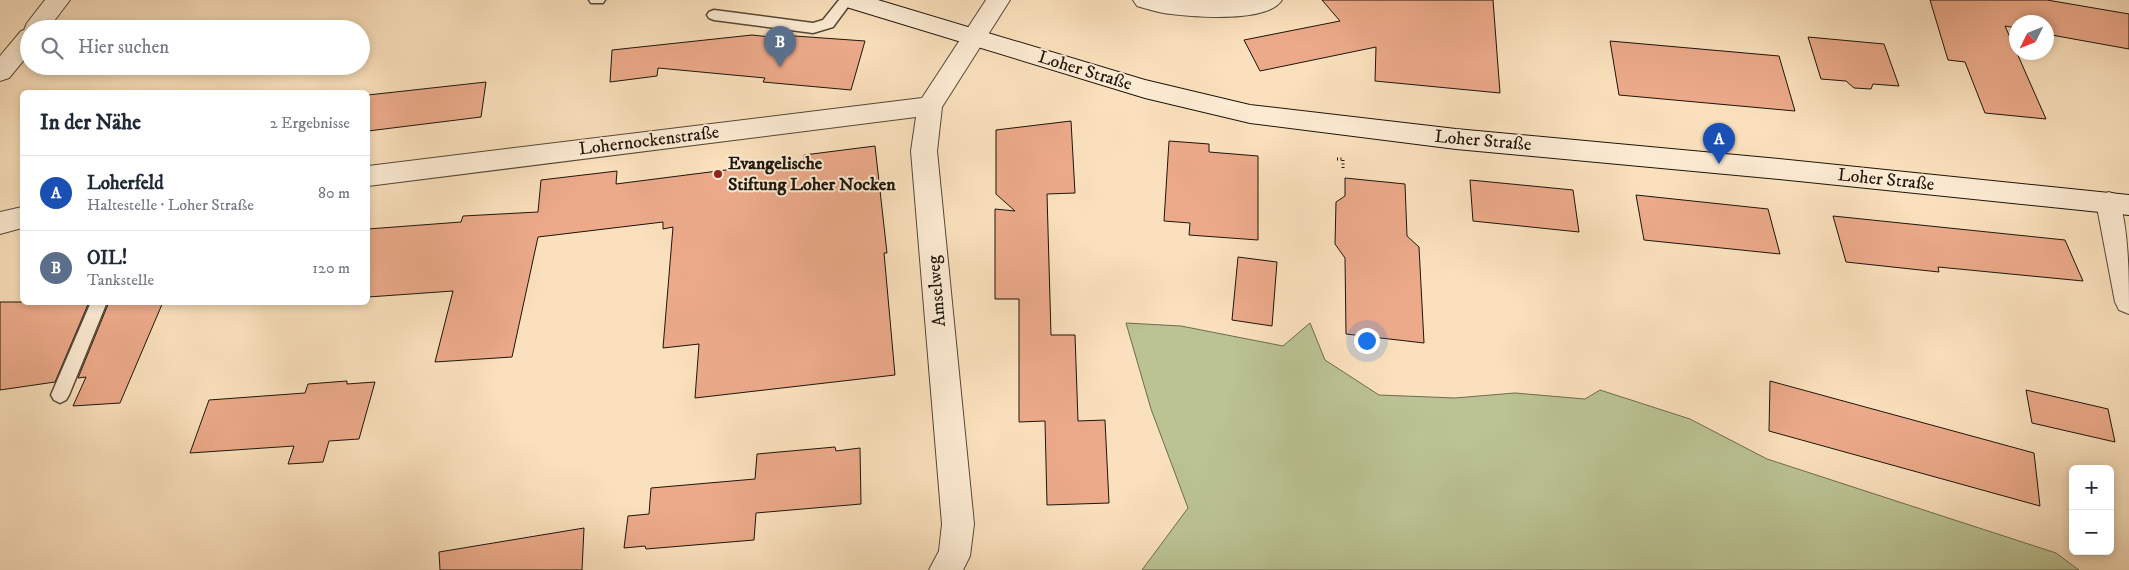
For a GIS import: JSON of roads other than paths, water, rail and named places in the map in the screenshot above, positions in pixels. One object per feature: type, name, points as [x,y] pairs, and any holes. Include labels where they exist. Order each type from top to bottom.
[{"type":"street","points":[[42,20],[58,0]]},
{"type":"street","name":"Loher Straße","points":[[851,0],[1145,89],[1250,114],[1456,139],[2119,204]]},
{"type":"street","name":"Amselweg","points":[[951,565],[958,524],[924,151],[930,106],[998,0]]},
{"type":"street","points":[[1144,0],[1169,6],[1246,9],[1270,0]]},
{"type":"street","points":[[0,72],[20,47]]},
{"type":"street","name":"Lohernockenstraße","points":[[370,176],[930,106]]},
{"type":"street","points":[[2119,204],[2129,302]]},
{"type":"street","points":[[0,223],[20,218]]},
{"type":"lane","points":[[714,15],[812,28],[828,24],[846,0]]},
{"type":"lane","points":[[60,395],[97,305]]},
{"type":"place","name":"OIL!","points":[[780,67]]},
{"type":"place","name":"Loherfeld","points":[[1719,164]]},
{"type":"place","name":"Evangelische Stiftung Loher Nocken","points":[[718,174]]}]
